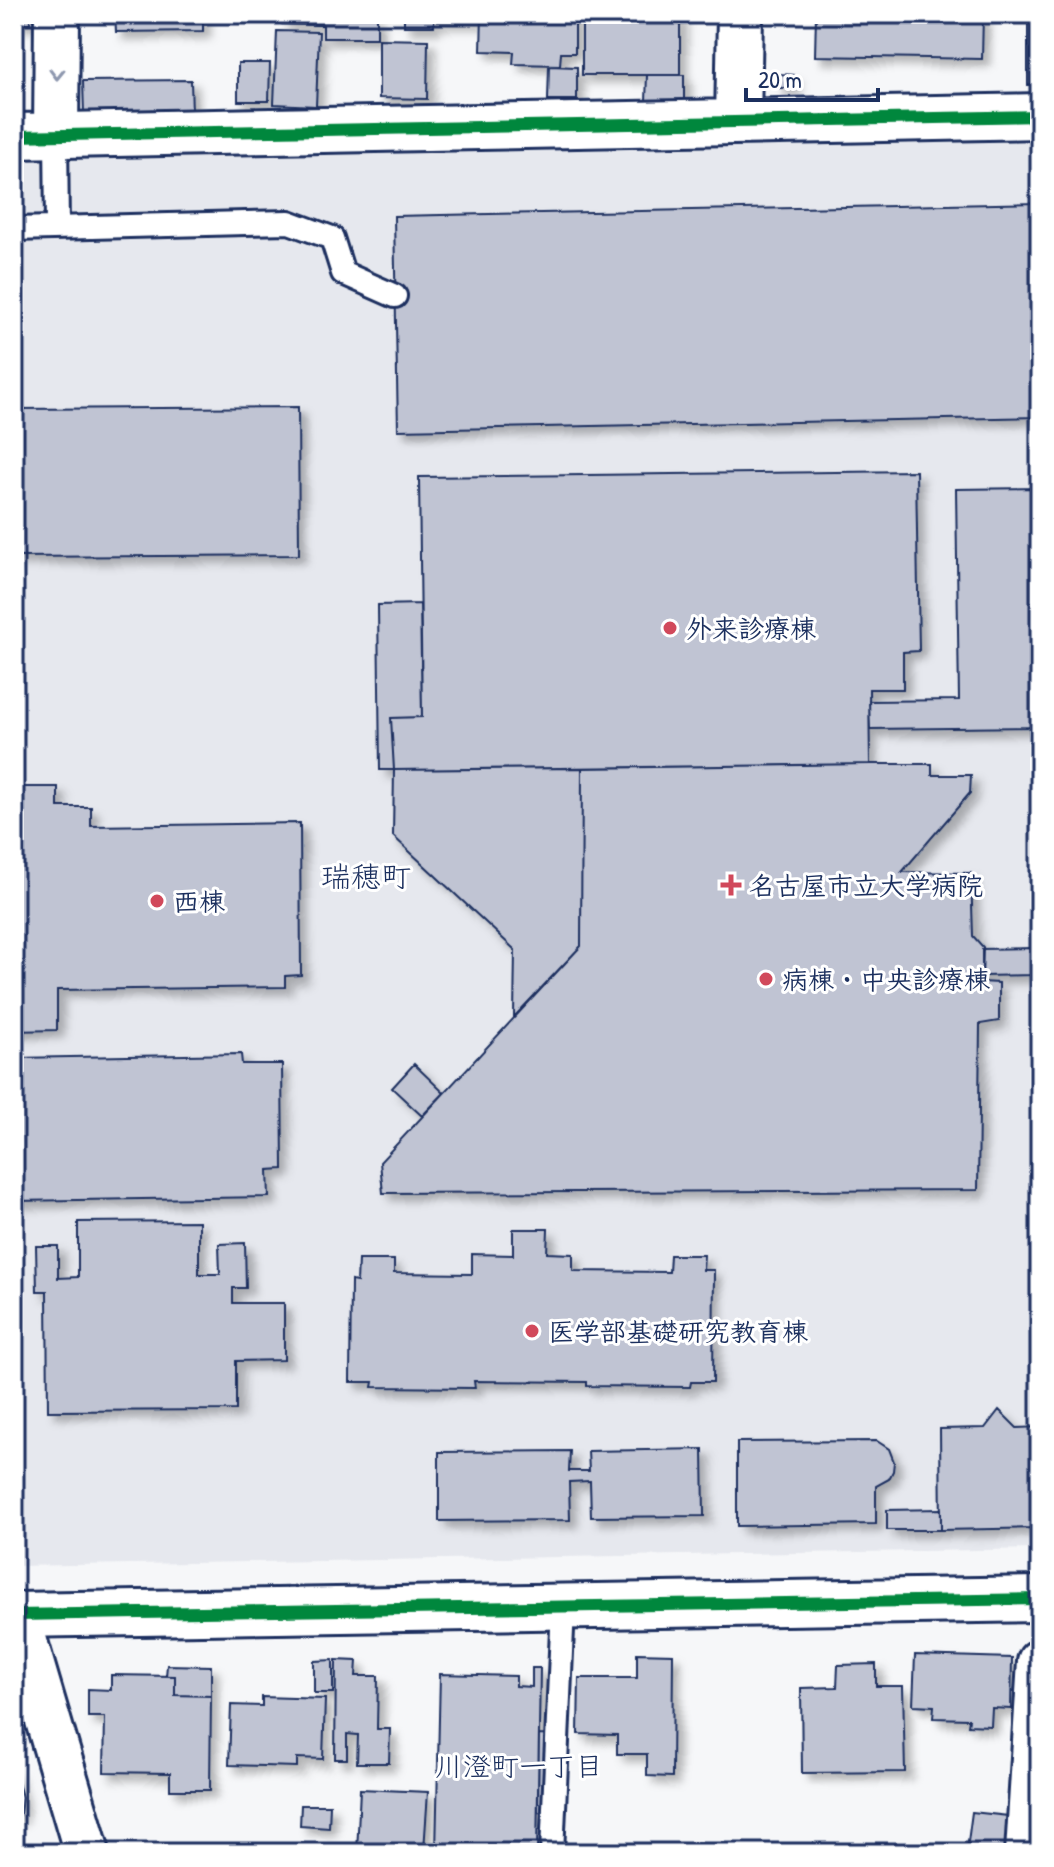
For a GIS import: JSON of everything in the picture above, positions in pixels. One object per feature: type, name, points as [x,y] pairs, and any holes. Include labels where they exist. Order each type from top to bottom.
[{"type":"street","points":[[57,14],[35,135],[1040,116]]},
{"type":"street","points":[[738,122],[740,14]]},
{"type":"street","points":[[87,1853],[16,1615],[1040,1599]]},
{"type":"street","points":[[1028,1853],[1040,1662]]},
{"type":"lane","points":[[35,135],[57,228]]},
{"type":"lane","points":[[14,229],[289,222],[332,238],[343,273],[395,296]]},
{"type":"lane","points":[[552,1853],[563,1607]]},
{"type":"shaded area","points":[[1040,135],[1040,1549],[14,1566],[14,157]]},
{"type":"building","points":[[14,14],[30,14],[30,23],[14,23]]},
{"type":"building","points":[[115,14],[203,14],[203,31],[116,32]]},
{"type":"building","points":[[282,14],[377,14],[377,38],[323,38],[323,25],[282,24]]},
{"type":"building","points":[[404,14],[434,14],[434,26],[404,26]]},
{"type":"building","points":[[437,14],[480,14],[480,21],[437,21]]},
{"type":"building","points":[[482,14],[575,14],[575,53],[561,53],[560,65],[513,64],[514,52],[481,51]]},
{"type":"building","points":[[582,14],[680,14],[680,75],[582,75]]},
{"type":"building","points":[[816,14],[983,14],[982,59],[815,56]]},
{"type":"building","points":[[1028,14],[1040,14],[1040,85],[1028,85]]},
{"type":"building","points":[[277,31],[319,32],[316,106],[274,104]]},
{"type":"building","points":[[379,39],[428,40],[427,99],[379,98]]},
{"type":"building","points":[[238,63],[270,63],[269,101],[238,101]]},
{"type":"building","points":[[549,66],[577,67],[577,100],[548,100]]},
{"type":"building","points":[[778,74],[794,75],[794,88],[777,88]]},
{"type":"building","points":[[647,75],[684,75],[684,101],[646,101]]},
{"type":"building","points":[[191,80],[192,114],[84,114],[83,81]]},
{"type":"building","points":[[1040,203],[1040,417],[398,430],[394,216]]},
{"type":"building","points":[[298,407],[299,555],[14,557],[14,409]]},
{"type":"building","name":"外来診療棟","points":[[916,471],[919,651],[903,652],[903,689],[869,689],[870,764],[394,770],[391,718],[422,717],[419,477]]},
{"type":"building","points":[[1040,488],[1040,727],[870,729],[869,701],[959,700],[956,489]]},
{"type":"building","points":[[420,604],[422,717],[391,718],[394,770],[380,770],[378,605]]},
{"type":"building","name":"病棟・中央診療棟","points":[[932,764],[932,775],[971,775],[970,793],[902,872],[971,873],[973,936],[983,947],[982,982],[999,983],[999,1021],[980,1024],[978,1190],[383,1193],[380,1162],[581,946],[582,768]]},
{"type":"building","points":[[582,768],[581,946],[514,1017],[515,950],[393,836],[394,770]]},
{"type":"building","name":"西棟","points":[[14,787],[58,787],[58,807],[91,807],[91,826],[300,823],[301,975],[285,976],[285,987],[57,990],[57,1030],[14,1031]]},
{"type":"building","points":[[1032,948],[1033,975],[982,976],[982,949]]},
{"type":"building","points":[[241,1054],[242,1064],[282,1064],[283,1169],[268,1170],[269,1197],[14,1201],[14,1058]]},
{"type":"building","points":[[414,1064],[444,1093],[422,1116],[392,1088]]},
{"type":"building","points":[[199,1221],[199,1274],[220,1274],[219,1244],[245,1243],[246,1288],[233,1288],[233,1303],[284,1303],[284,1360],[236,1361],[236,1410],[48,1411],[47,1291],[37,1291],[36,1246],[58,1246],[58,1278],[78,1277],[78,1222]]},
{"type":"building","name":"医学部基礎研究教育棟","points":[[513,1229],[548,1229],[547,1253],[573,1254],[573,1271],[669,1272],[670,1255],[704,1255],[703,1270],[714,1270],[713,1382],[691,1382],[690,1387],[474,1381],[475,1388],[372,1387],[373,1382],[350,1382],[351,1281],[357,1282],[358,1260],[394,1260],[394,1273],[472,1274],[472,1254],[513,1255]]},
{"type":"building","points":[[999,1410],[1017,1428],[1040,1427],[1040,1528],[941,1530],[940,1429],[985,1428]]},
{"type":"building","points":[[877,1441],[889,1449],[894,1462],[889,1479],[876,1486],[876,1524],[737,1526],[737,1442]]},
{"type":"building","points":[[703,1449],[704,1516],[591,1517],[590,1481],[569,1482],[570,1520],[439,1521],[439,1452],[570,1451],[569,1471],[589,1471],[588,1451]]},
{"type":"building","points":[[941,1509],[941,1530],[887,1530],[887,1510]]},
{"type":"building","points":[[637,1653],[673,1654],[672,1777],[647,1776],[647,1754],[617,1754],[617,1735],[578,1734],[579,1678],[637,1678]]},
{"type":"building","points":[[915,1655],[1012,1658],[1011,1709],[992,1708],[991,1726],[968,1725],[969,1719],[933,1718],[934,1706],[913,1705]]},
{"type":"building","points":[[333,1660],[333,1693],[314,1693],[314,1661]]},
{"type":"building","points":[[336,1660],[357,1661],[356,1676],[378,1676],[377,1729],[390,1729],[389,1763],[357,1763],[358,1735],[347,1734],[347,1759],[335,1759]]},
{"type":"building","points":[[876,1664],[876,1686],[903,1686],[905,1772],[802,1773],[801,1688],[837,1687],[838,1665]]},
{"type":"building","points":[[167,1665],[211,1666],[211,1696],[175,1695],[175,1676],[166,1676]]},
{"type":"building","points":[[532,1668],[540,1668],[537,1853],[436,1853],[440,1674],[516,1676],[516,1686],[532,1687]]},
{"type":"building","points":[[111,1675],[175,1676],[175,1695],[211,1696],[210,1790],[170,1790],[170,1773],[104,1772],[105,1717],[88,1717],[88,1689],[111,1690]]},
{"type":"building","points":[[262,1697],[325,1699],[323,1759],[297,1758],[297,1767],[229,1765],[231,1705],[262,1706]]},
{"type":"building","points":[[539,1735],[553,1736],[551,1813],[538,1812]]},
{"type":"building","points":[[14,1768],[22,1797],[20,1815],[14,1818]]},
{"type":"building","points":[[360,1789],[428,1792],[424,1850],[379,1847],[379,1853],[357,1853]]},
{"type":"building","points":[[301,1805],[330,1805],[329,1828],[300,1826]]},
{"type":"building","points":[[972,1812],[1008,1816],[1005,1853],[967,1849]]},
{"type":"cycle path","points":[[14,136],[1040,116]]},
{"type":"cycle path","points":[[14,1615],[1040,1599]]},
{"type":"place","name":"外来診療棟","points":[[670,628]]},
{"type":"place","name":"名古屋市立大学病院","points":[[731,885]]},
{"type":"place","name":"西棟","points":[[157,901]]},
{"type":"place","name":"病棟・中央診療棟","points":[[766,979]]},
{"type":"place","name":"医学部基礎研究教育棟","points":[[532,1331]]},
{"type":"district","name":"瑞穂町","points":[[366,876]]},
{"type":"district","name":"川澄町一丁目","points":[[519,1766]]}]
